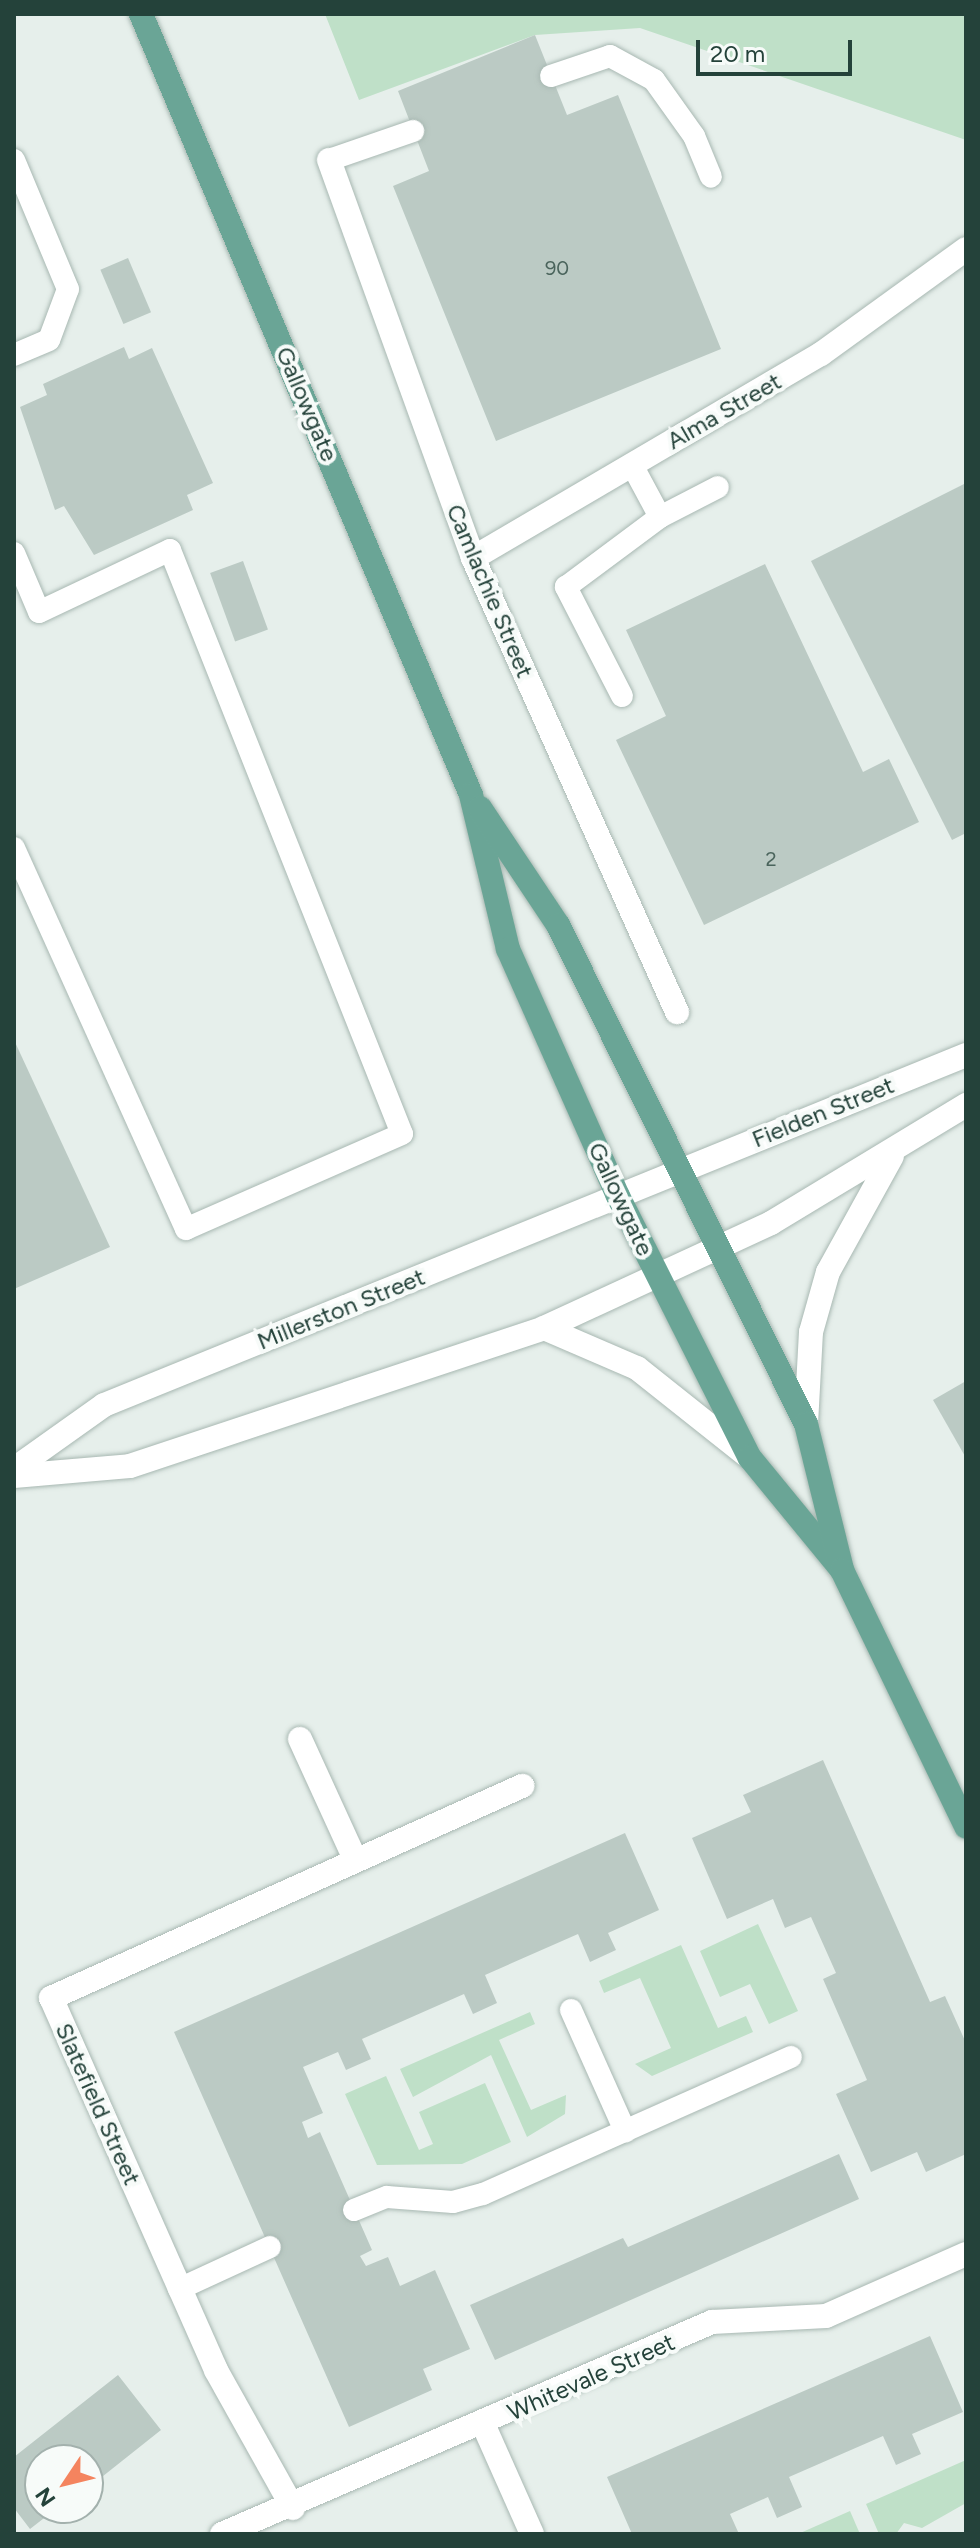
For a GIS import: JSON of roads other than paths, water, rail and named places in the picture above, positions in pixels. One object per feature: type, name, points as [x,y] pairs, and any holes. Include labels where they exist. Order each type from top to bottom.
[{"type":"main road","name":"Gallowgate","points":[[141,14],[471,795],[508,949],[618,1196],[750,1458],[842,1570]]},
{"type":"main road","name":"Gallowgate","points":[[471,795],[558,925],[806,1424],[842,1570],[966,1827]]},
{"type":"street","name":"Camlachie Street","points":[[329,160],[473,558],[677,1012]]},
{"type":"street","name":"Alma Street","points":[[473,558],[821,354],[966,249]]},
{"type":"street","name":"Fielden Street","points":[[680,1170],[966,1055]]},
{"type":"street","points":[[14,1476],[130,1466],[544,1328],[718,1247],[892,1156],[966,1105]]},
{"type":"street","points":[[806,1424],[811,1332],[828,1272],[892,1156]]},
{"type":"street","name":"Millerston Street","points":[[14,1469],[104,1405],[680,1170]]},
{"type":"street","points":[[544,1328],[637,1368],[750,1458]]},
{"type":"street","points":[[300,1739],[355,1859]]},
{"type":"street","name":"Slatefield Street","points":[[293,2508],[179,2289],[51,1998],[522,1786]]},
{"type":"street","name":"Whitevale Street","points":[[222,2534],[293,2508],[484,2426],[723,2318],[826,2316],[966,2254]]},
{"type":"street","points":[[484,2426],[532,2534]]},
{"type":"lane","points":[[551,76],[594,58],[628,63],[676,107],[711,177]]},
{"type":"lane","points":[[329,160],[413,131]]},
{"type":"lane","points":[[14,160],[68,289],[49,340],[14,355]]},
{"type":"lane","points":[[632,465],[660,517]]},
{"type":"lane","points":[[622,696],[566,587],[660,517],[718,487]]},
{"type":"lane","points":[[14,553],[39,612],[170,550],[402,1134],[186,1229],[14,848]]},
{"type":"lane","points":[[571,2010],[625,2131]]},
{"type":"lane","points":[[354,2210],[387,2197],[453,2202],[483,2194],[791,2057]]},
{"type":"lane","points":[[179,2289],[270,2247]]}]
